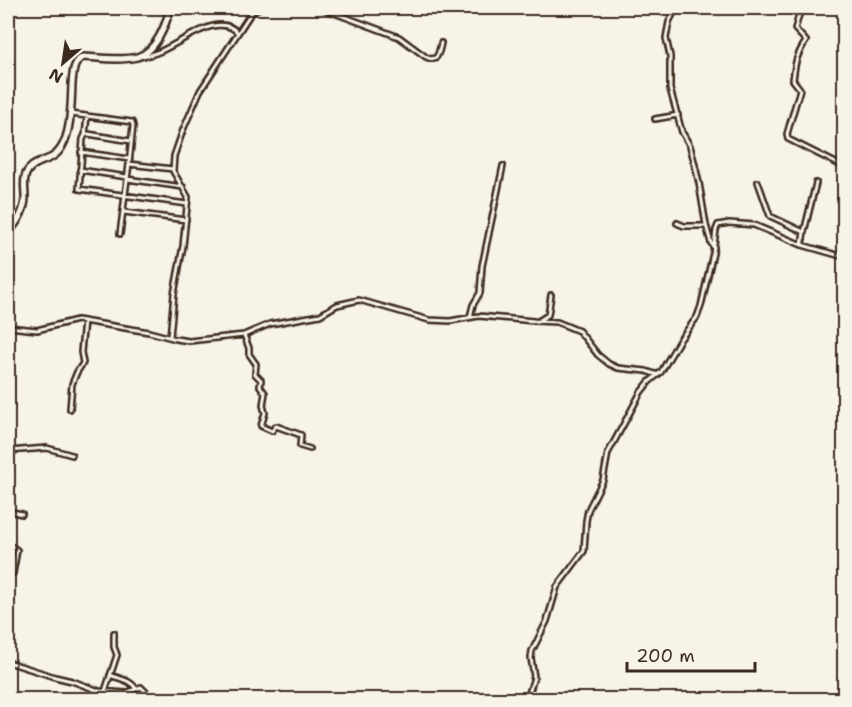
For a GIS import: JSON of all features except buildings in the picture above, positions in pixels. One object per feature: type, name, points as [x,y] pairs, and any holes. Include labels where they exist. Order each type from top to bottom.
[{"type":"main road","points":[[8,233],[18,221],[24,206],[24,180],[27,172],[31,167],[52,157],[65,141],[77,61],[84,57],[119,59],[140,56],[154,44],[170,8]]},
{"type":"street","points":[[170,337],[188,197],[173,169],[174,156],[200,91],[251,13],[259,8]]},
{"type":"street","points":[[321,8],[399,37],[431,59],[438,57],[441,43]]},
{"type":"street","points":[[676,8],[669,22],[666,38],[670,56],[670,89],[682,132],[690,146],[706,226],[714,248]]},
{"type":"street","points":[[801,8],[795,29],[806,41],[798,52],[795,65],[793,80],[800,89],[788,139],[844,167]]},
{"type":"street","points":[[140,56],[154,55],[186,36],[211,27],[230,27],[238,33]]},
{"type":"street","points":[[70,113],[132,122],[120,234]]},
{"type":"street","points":[[655,119],[678,115]]},
{"type":"street","points":[[87,116],[81,152],[78,187],[80,189],[187,204]]},
{"type":"street","points":[[85,135],[131,141]]},
{"type":"street","points":[[81,152],[129,159]]},
{"type":"street","points":[[129,164],[173,169]]},
{"type":"street","points":[[470,317],[473,305],[480,293],[484,258],[502,166]]},
{"type":"street","points":[[80,170],[183,187]]},
{"type":"street","points":[[758,182],[770,216],[804,232]]},
{"type":"street","points":[[802,246],[816,183]]},
{"type":"street","points":[[124,212],[186,220]]},
{"type":"street","points":[[677,223],[684,226],[706,226]]},
{"type":"street","points":[[527,699],[534,677],[531,651],[547,621],[557,587],[584,551],[588,510],[603,480],[608,453],[641,392],[666,365],[682,335],[697,317],[717,226],[729,223],[754,225],[802,246],[844,257]]},
{"type":"street","points":[[539,321],[549,314],[551,295]]},
{"type":"street","points":[[8,327],[37,330],[71,321],[84,321],[189,341],[217,339],[244,335],[270,324],[320,315],[337,305],[359,300],[429,320],[450,321],[488,316],[557,322],[576,329],[612,366],[658,375]]},
{"type":"street","points":[[70,409],[72,384],[83,363],[81,352],[84,321]]},
{"type":"street","points":[[244,335],[249,354],[256,364],[255,374],[261,380],[260,386],[265,393],[263,405],[265,413],[261,426],[272,431],[276,426],[301,435],[300,446],[310,448]]},
{"type":"street","points":[[8,451],[47,448],[72,455]]},
{"type":"street","points":[[8,511],[22,514]]},
{"type":"street","points":[[8,544],[17,549],[13,573]]},
{"type":"street","points":[[105,691],[117,655],[114,647],[114,633]]},
{"type":"street","points":[[8,662],[99,691],[126,693],[142,688],[147,693],[148,699]]},
{"type":"street","points":[[110,675],[129,681],[136,689]]},
{"type":"street","points":[[99,691],[102,699]]},
{"type":"street","points":[[126,693],[129,699]]}]
